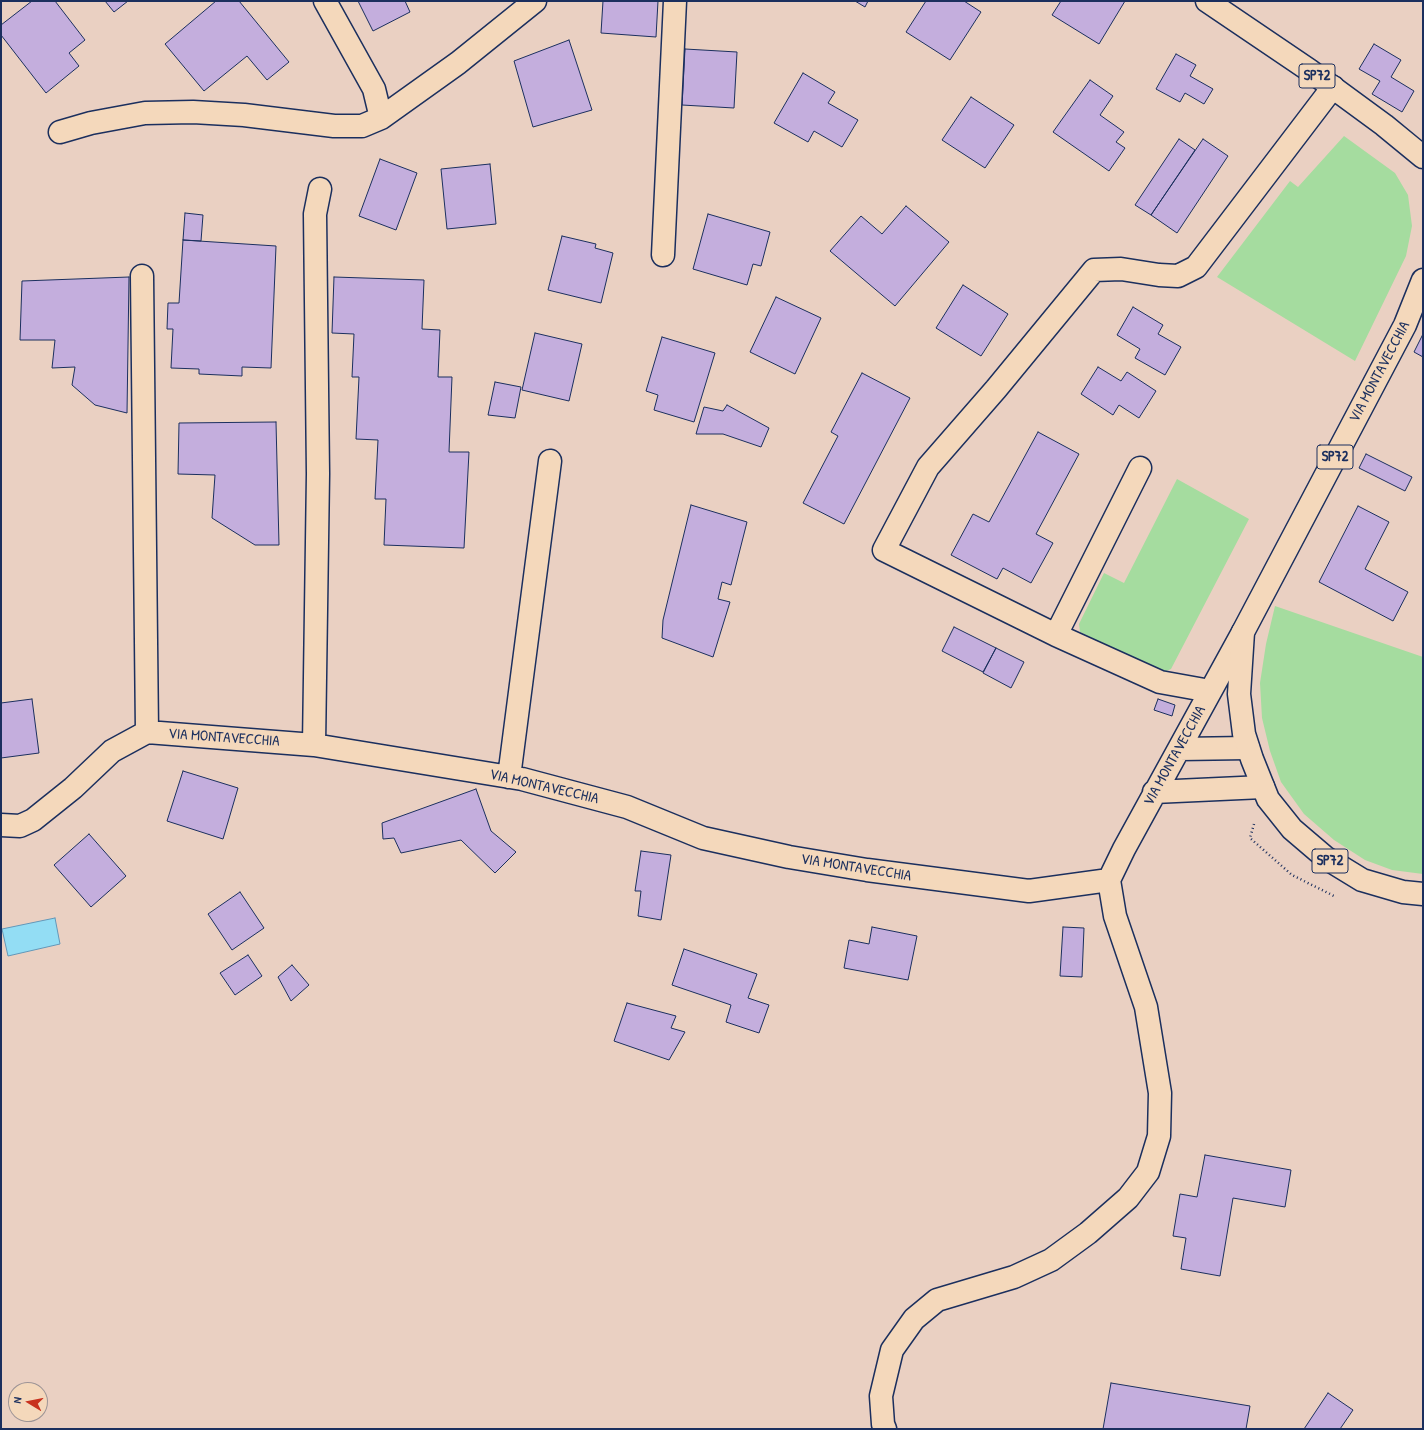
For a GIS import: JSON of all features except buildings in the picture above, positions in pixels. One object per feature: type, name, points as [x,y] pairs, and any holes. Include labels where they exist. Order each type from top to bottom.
[{"type":"street","points":[[325,1],[374,89],[381,118]]},
{"type":"street","points":[[60,132],[91,123],[145,113],[193,112],[244,115],[349,126],[362,126],[381,118],[458,63],[535,1]]},
{"type":"street","points":[[663,254],[675,1]]},
{"type":"street","name":"SP72","points":[[1207,1],[1333,87],[1384,125],[1423,157]]},
{"type":"street","points":[[1210,691],[1160,682],[1056,635],[884,550],[928,466],[996,389],[1094,270],[1121,269],[1159,275],[1178,276],[1196,267],[1333,87]]},
{"type":"street","points":[[314,745],[318,474],[315,214],[320,189]]},
{"type":"street","points":[[142,276],[146,732]]},
{"type":"street","name":"VIA MONTAVECCHIA","points":[[1,826],[20,826],[34,820],[73,788],[112,751],[146,732],[314,745],[508,777],[627,807],[703,838],[789,857],[866,870],[1029,891],[1109,880],[1154,792],[1242,632],[1405,325],[1423,280]]},
{"type":"street","points":[[508,777],[550,461]]},
{"type":"street","points":[[1056,635],[1140,468]]},
{"type":"street","name":"VIA MONTAVECCHIA","points":[[1242,632],[1239,694],[1244,734],[1268,799],[1292,829],[1326,858],[1362,880],[1403,892],[1423,894]]},
{"type":"street","points":[[1178,749],[1248,748]]},
{"type":"street","points":[[1154,792],[1263,787]]},
{"type":"street","points":[[886,1429],[883,1424],[881,1396],[892,1350],[914,1319],[937,1300],[1014,1277],[1051,1260],[1088,1233],[1128,1198],[1148,1172],[1159,1136],[1160,1093],[1146,1007],[1115,916],[1109,880]]},
{"type":"green space","points":[[1344,136],[1395,173],[1408,195],[1412,226],[1406,256],[1355,361],[1217,277],[1290,181],[1298,187]]},
{"type":"green space","points":[[1177,479],[1249,519],[1171,669],[1162,673],[1080,632],[1079,624],[1104,573],[1124,583]]},
{"type":"green space","points":[[1275,606],[1423,657],[1423,874],[1392,870],[1365,860],[1334,840],[1304,814],[1281,782],[1270,751],[1262,718],[1260,683],[1266,644]]},
{"type":"water","points":[[55,918],[60,944],[8,956],[2,929]]}]
